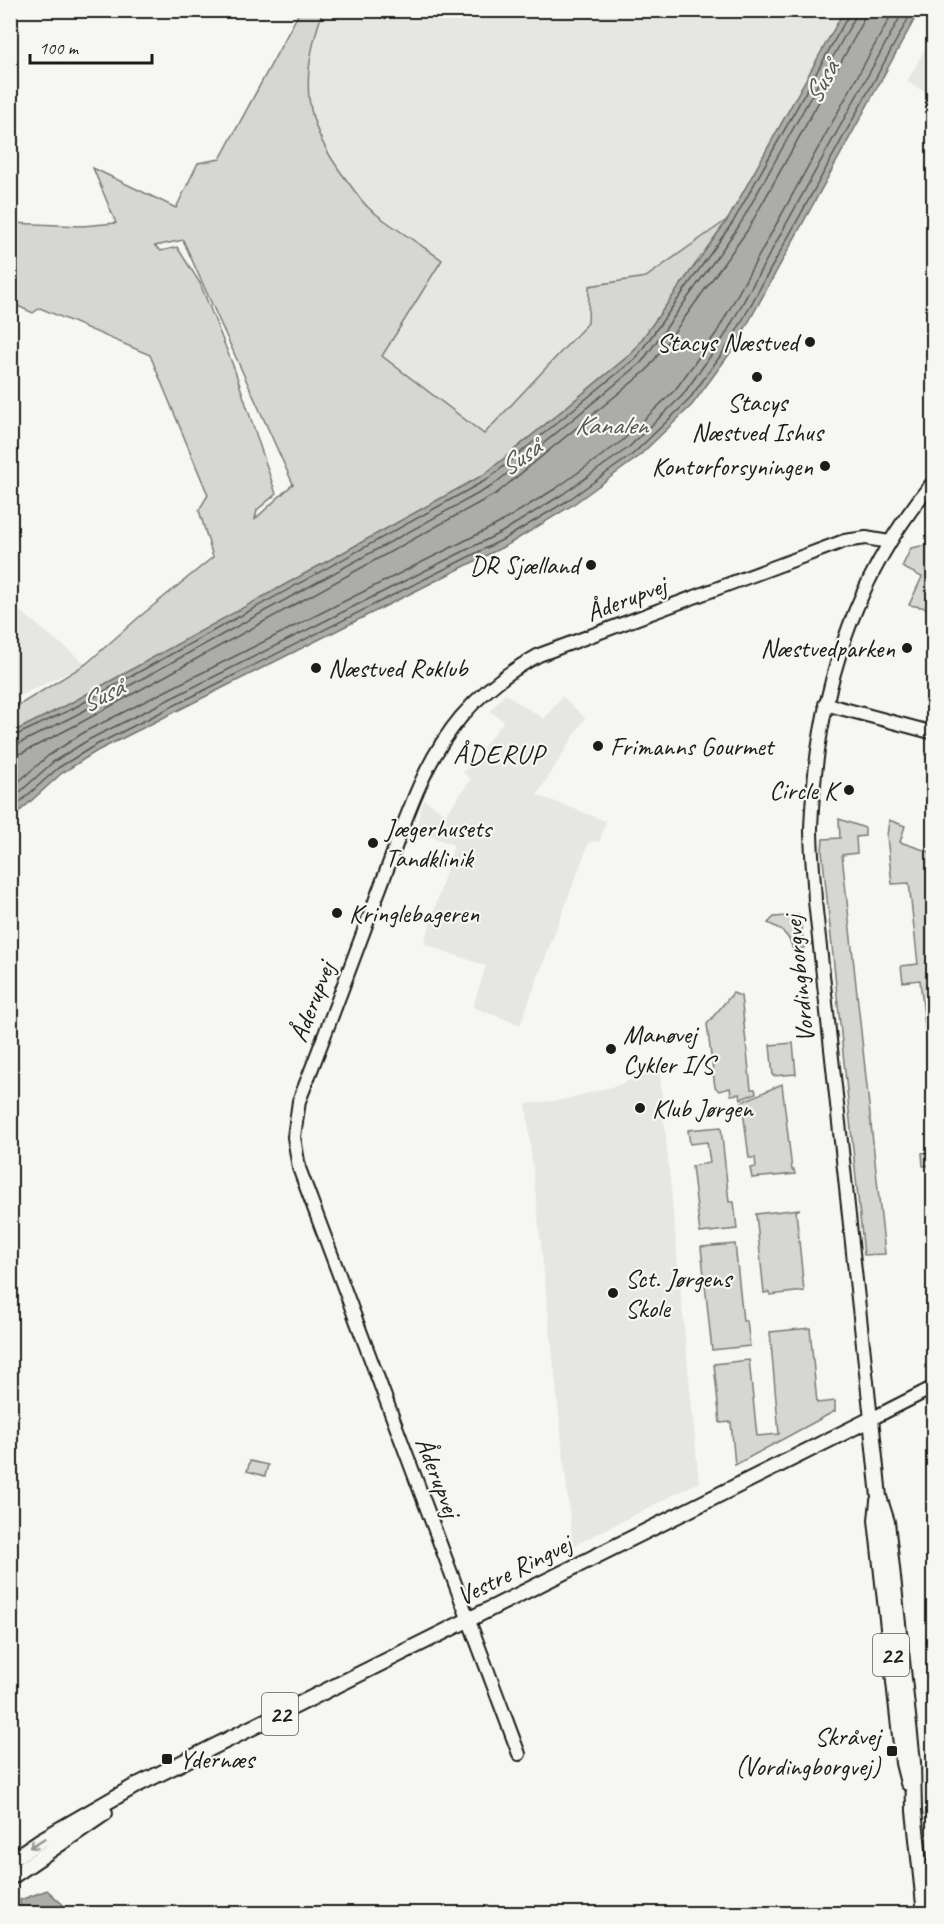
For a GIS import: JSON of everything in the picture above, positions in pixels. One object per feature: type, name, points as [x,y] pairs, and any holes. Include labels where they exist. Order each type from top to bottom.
[{"type":"main road","name":"Vestre Ringvej","points":[[10,1861],[95,1808],[468,1619],[871,1419]]},
{"type":"main road","name":"Vordingborgvej","points":[[871,1419],[879,1497],[876,1520],[878,1543],[903,1763],[914,1811],[925,1914]]},
{"type":"main road","name":"Vestre Ringvej","points":[[10,1878],[71,1835],[180,1765]]},
{"type":"street","name":"Vordingborgvej","points":[[871,1419],[815,901],[811,829],[825,704],[839,650],[859,601],[889,542],[933,481]]},
{"type":"street","name":"Åderupvej","points":[[519,1754],[319,1222],[295,1152],[295,1121],[299,1101],[409,810],[431,764],[460,718],[477,699],[520,665],[539,656],[844,541],[866,538],[889,542]]},
{"type":"street","points":[[825,704],[933,733]]},
{"type":"street","points":[[871,1419],[933,1387]]},
{"type":"shaded area","points":[[300,11],[323,11],[315,35],[308,79],[309,100],[321,140],[333,161],[368,207],[442,260],[382,356],[484,434],[588,323],[589,286],[646,277],[728,219],[632,353],[485,474],[69,704],[11,733],[11,710],[86,664],[213,557],[199,510],[208,495],[150,355],[40,308],[33,313],[11,303],[11,223],[82,226],[116,223],[93,168],[176,208],[198,163],[220,159]],"holes":[[[183,240],[293,484],[255,519],[257,510],[276,494],[234,368],[200,283],[177,247],[161,251],[155,246]]]},
{"type":"shaded area","points":[[323,11],[844,11],[728,219],[646,277],[590,286],[588,323],[484,434],[382,355],[442,260],[369,209],[338,170],[324,147],[312,120],[307,83],[314,38]]},
{"type":"shaded area","points":[[933,34],[933,96],[907,82]]},
{"type":"shaded area","points":[[933,544],[933,609],[909,605],[922,577],[902,567],[911,548]]},
{"type":"shaded area","points":[[11,604],[86,664],[11,700]]},
{"type":"shaded area","points":[[505,694],[544,719],[562,696],[585,718],[537,795],[606,821],[600,841],[589,842],[520,1025],[473,1007],[486,966],[424,944],[454,845],[415,830],[424,800],[446,814],[471,779],[463,773],[504,721],[490,711]]},
{"type":"shaded area","points":[[839,819],[865,828],[865,836],[856,837],[857,853],[842,855],[885,1254],[864,1255],[822,850],[823,839],[840,838]]},
{"type":"shaded area","points":[[889,820],[905,826],[900,842],[933,853],[933,1062],[929,1062],[920,980],[903,982],[901,966],[918,964],[909,883],[892,884],[887,836]]},
{"type":"shaded area","points":[[800,915],[804,948],[793,950],[790,940],[784,933],[768,923],[774,917]]},
{"type":"shaded area","points":[[733,993],[741,996],[751,1089],[755,1089],[756,1093],[741,1099],[740,1094],[731,1095],[730,1088],[719,1091],[715,1087],[707,1024]]},
{"type":"shaded area","points":[[793,1043],[796,1074],[773,1076],[770,1045]]},
{"type":"shaded area","name":"Sct. Jørgens Skole","points":[[659,1066],[699,1482],[573,1546],[526,1104],[562,1100],[619,1085]]},
{"type":"shaded area","points":[[782,1084],[792,1170],[795,1174],[752,1178],[750,1168],[756,1167],[755,1158],[749,1158],[742,1102]]},
{"type":"shaded area","points":[[721,1127],[729,1202],[734,1202],[737,1229],[700,1233],[692,1166],[710,1163],[707,1142],[690,1144],[688,1130]]},
{"type":"shaded area","points":[[933,1152],[933,1165],[923,1166],[922,1153]]},
{"type":"shaded area","points":[[800,1209],[796,1211],[804,1291],[770,1295],[769,1292],[764,1293],[756,1214]]},
{"type":"shaded area","points":[[735,1244],[743,1321],[747,1321],[750,1346],[712,1350],[701,1247]]},
{"type":"shaded area","points":[[810,1328],[817,1403],[835,1401],[835,1411],[735,1465],[731,1422],[720,1423],[714,1364],[749,1360],[757,1436],[779,1434],[770,1332]]},
{"type":"shaded area","points":[[250,1461],[268,1465],[265,1476],[247,1471]]},
{"type":"water","name":"Kanalen","points":[[844,11],[919,11],[736,345],[692,405],[637,458],[571,506],[509,544],[97,751],[62,773],[11,819],[11,733],[69,704],[485,474],[632,353],[728,219]]},
{"type":"water","points":[[47,1890],[72,1913],[21,1913],[20,1900]]},
{"type":"place","name":"Stacys Næstved","points":[[810,342]]},
{"type":"place","name":"Stacys Næstved Ishus","points":[[757,377]]},
{"type":"place","name":"Kontorforsyningen","points":[[825,466]]},
{"type":"place","name":"DR Sjælland","points":[[591,565]]},
{"type":"place","name":"Næstvedparken","points":[[907,648]]},
{"type":"place","name":"Næstved Roklub","points":[[316,668]]},
{"type":"place","name":"Frimanns Gourmet","points":[[598,746]]},
{"type":"place","name":"Circle K","points":[[849,790]]},
{"type":"place","name":"Jægerhusets Tandklinik","points":[[373,843]]},
{"type":"place","name":"Kringlebageren","points":[[337,913]]},
{"type":"place","name":"Manøvej Cykler I/S","points":[[611,1049]]},
{"type":"place","name":"Klub Jørgen","points":[[640,1108]]},
{"type":"place","name":"Sct. Jørgens Skole","points":[[613,1293]]},
{"type":"place","name":"Skråvej (Vordingborgvej)","points":[[892,1751]]},
{"type":"place","name":"Ydernæs","points":[[167,1759]]},
{"type":"district","name":"ÅDERUP","points":[[499,754]]},
{"type":"water label","name":"Suså","points":[[821,82]]},
{"type":"water label","name":"Suså","points":[[520,457]]},
{"type":"water label","name":"Suså","points":[[102,695]]}]
